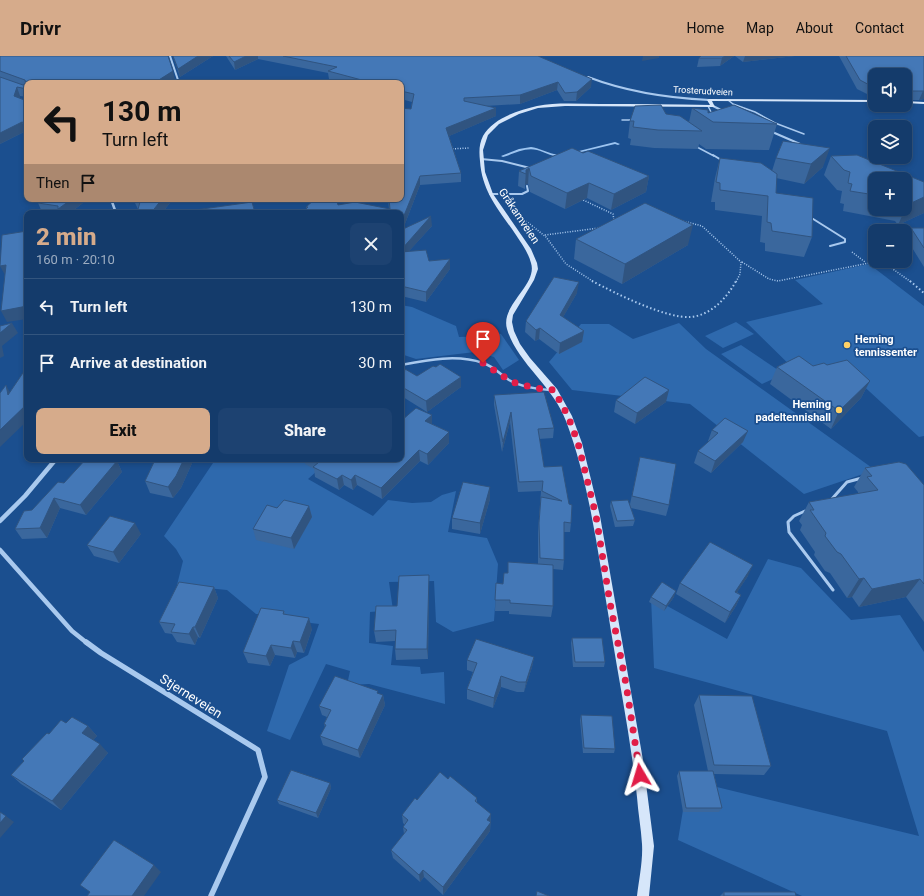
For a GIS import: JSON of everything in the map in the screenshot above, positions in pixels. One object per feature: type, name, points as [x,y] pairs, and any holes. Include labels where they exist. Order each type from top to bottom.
[{"type":"street","points":[[170,56],[178,80]]},
{"type":"street","name":"Trosterudveien","points":[[585,76],[610,85],[637,92],[710,104],[728,100],[868,101]]},
{"type":"street","points":[[912,102],[924,103]]},
{"type":"street","name":"Gråkamveien","points":[[643,896],[648,846],[638,760],[596,516],[578,443],[568,416],[554,390],[528,360],[517,344],[511,331],[509,322],[510,315],[531,280],[534,263],[528,249],[490,194],[483,172],[481,159],[482,148],[486,135],[497,123],[544,106],[565,105],[646,109],[710,104],[727,112]]},
{"type":"street","points":[[769,131],[804,146]]},
{"type":"street","points":[[0,522],[25,496],[53,462]]},
{"type":"street","name":"Stjerneveien","points":[[0,550],[72,632],[101,653],[258,750],[265,777],[211,896]]},
{"type":"lane","points":[[728,100],[733,104],[755,112],[775,123],[804,134]]},
{"type":"lane","points":[[710,104],[711,113],[717,120]]},
{"type":"lane","points":[[622,120],[639,120]]},
{"type":"lane","points":[[693,144],[725,162]]},
{"type":"lane","points":[[481,159],[502,161],[530,168]]},
{"type":"lane","points":[[490,194],[522,194],[528,191],[527,186]]},
{"type":"lane","points":[[806,215],[844,237],[845,242],[830,246]]},
{"type":"lane","points":[[404,365],[427,361],[470,360],[490,366],[512,382],[535,388],[554,390]]},
{"type":"lane","points":[[825,503],[832,500],[847,482],[867,477]]},
{"type":"lane","points":[[806,510],[794,516],[788,522],[789,532],[833,590]]},
{"type":"path","points":[[446,149],[482,148]]},
{"type":"path","points":[[579,198],[613,214],[615,226]]},
{"type":"path","points":[[500,210],[515,213],[522,217],[544,235],[550,241],[563,262],[579,274],[657,309],[679,316],[695,316],[713,309],[736,282],[742,269],[741,262]]},
{"type":"path","points":[[681,220],[702,226],[741,262],[769,279],[778,281],[872,261],[884,263],[924,293]]},
{"type":"path","points":[[544,235],[567,230],[604,228]]},
{"type":"path","points":[[840,244],[866,263]]},
{"type":"shaded area","name":"Heming tennissenter","points":[[868,264],[868,268],[874,268],[924,306],[924,436],[919,437],[845,369],[804,379],[746,322],[823,304],[795,280]]},
{"type":"shaded area","points":[[404,306],[412,307],[456,326],[459,337],[487,336],[493,332],[501,334],[519,360],[503,370],[494,357],[475,352],[416,359],[404,355]]},
{"type":"shaded area","points":[[736,322],[754,334],[723,348],[705,336]]},
{"type":"shaded area","points":[[679,323],[706,349],[875,470],[804,494],[690,404],[572,390],[549,362],[581,324],[609,324],[633,339]]},
{"type":"shaded area","points":[[741,345],[784,374],[762,384],[721,354]]},
{"type":"shaded area","points":[[214,462],[327,462],[308,479],[373,516],[388,500],[412,503],[431,502],[442,495],[456,491],[448,532],[487,538],[498,564],[494,621],[453,632],[436,622],[434,581],[389,582],[393,610],[370,612],[369,643],[393,646],[391,665],[420,667],[421,674],[444,672],[445,704],[369,684],[347,685],[350,671],[326,664],[290,740],[267,731],[289,665],[308,655],[319,624],[295,621],[290,616],[256,614],[227,590],[177,585],[183,561],[176,549],[164,536]]},
{"type":"shaded area","points":[[768,559],[801,568],[851,620],[900,615],[924,652],[924,896],[802,896],[678,840],[688,780],[919,836],[887,731],[654,668],[651,597],[727,639]]},
{"type":"building","points":[[0,56],[168,56],[173,71],[159,80],[25,80],[0,71]]},
{"type":"building","points":[[173,56],[198,56],[178,69]]},
{"type":"building","points":[[229,56],[246,56],[234,62]]},
{"type":"building","points":[[283,56],[538,56],[592,79],[577,92],[565,93],[558,82],[520,95],[464,98],[464,101],[496,108],[446,128],[461,173],[420,176],[404,216],[404,210],[305,210],[312,202],[337,202],[338,205],[355,202],[390,209],[389,202],[404,202],[404,108],[411,109],[414,94],[404,92],[404,80],[362,80],[328,71],[337,67]]},
{"type":"building","points":[[701,56],[725,56],[722,58],[699,58]]},
{"type":"building","points":[[846,56],[924,56],[924,91],[912,91],[912,68],[868,68],[868,84],[860,80]]},
{"type":"building","points":[[0,77],[23,85],[24,88],[17,87],[14,96],[24,100],[24,123],[22,122],[0,133]]},
{"type":"building","points":[[661,105],[666,114],[680,116],[702,131],[658,130],[633,127],[634,121],[630,121],[635,106]]},
{"type":"building","points":[[734,105],[777,124],[713,122],[692,108],[708,110],[708,113]]},
{"type":"building","points":[[783,141],[830,148],[811,164],[776,158]]},
{"type":"building","points":[[572,148],[583,153],[588,151],[649,176],[614,194],[589,183],[567,193],[531,176],[529,168],[526,170],[526,174],[519,171]]},
{"type":"building","points":[[857,155],[868,159],[868,164],[879,164],[899,172],[868,172],[868,194],[850,191],[852,184],[848,183],[850,172],[844,170],[831,156]]},
{"type":"building","points":[[720,158],[761,163],[777,174],[776,193],[813,198],[812,237],[772,231],[771,223],[767,222],[768,196],[720,190],[720,183],[716,182]]},
{"type":"building","points":[[912,177],[924,182],[924,197],[912,203]]},
{"type":"building","points":[[68,202],[58,209],[58,206],[38,203]]},
{"type":"building","points":[[140,202],[160,202],[153,210],[138,210]]},
{"type":"building","points":[[252,202],[254,210],[195,210]]},
{"type":"building","points":[[645,203],[693,225],[625,264],[576,239]]},
{"type":"building","points":[[431,216],[404,247],[404,229]]},
{"type":"building","points":[[912,228],[924,228],[924,248],[912,230]]},
{"type":"building","points":[[24,231],[24,307],[1,311],[6,265],[0,266],[2,235]]},
{"type":"building","points":[[426,250],[429,261],[450,259],[426,292],[404,287],[404,252]]},
{"type":"building","points":[[554,277],[579,282],[560,315],[584,331],[560,343],[540,328],[536,330],[526,321]]},
{"type":"building","points":[[12,323],[0,333],[0,326]]},
{"type":"building","points":[[799,356],[813,366],[824,363],[827,365],[847,360],[870,381],[839,411],[777,367]]},
{"type":"building","points":[[440,364],[461,377],[426,401],[404,388],[405,369],[417,376],[433,366],[436,367]]},
{"type":"building","points":[[24,371],[24,407],[0,430],[0,393],[6,385],[8,395]]},
{"type":"building","points":[[645,377],[669,390],[637,413],[616,400]]},
{"type":"building","points":[[544,392],[554,428],[538,429],[544,467],[562,466],[569,504],[572,505],[571,523],[564,522],[564,560],[540,558],[539,523],[541,497],[562,501],[542,491],[543,481],[519,482],[511,412],[503,442],[494,395]]},
{"type":"building","points":[[416,408],[432,415],[425,421],[449,432],[427,454],[419,450],[381,488],[355,475],[351,480],[342,475],[337,479],[313,467],[319,462],[404,462],[404,418]]},
{"type":"building","points":[[725,418],[748,431],[715,461],[698,451],[718,433],[712,430]]},
{"type":"building","points":[[640,457],[676,464],[669,505],[632,496]]},
{"type":"building","points":[[83,462],[116,462],[80,505],[54,498],[40,528],[15,529],[24,511],[32,510],[58,482],[64,483]]},
{"type":"building","points":[[154,462],[183,462],[176,476],[168,487],[145,481]]},
{"type":"building","points":[[899,462],[906,464],[924,485],[924,584],[920,579],[872,589],[864,578],[859,579],[841,554],[837,552],[825,536],[826,533],[810,510],[814,510],[809,502],[878,490],[867,477],[872,476],[865,468]]},
{"type":"building","points":[[463,482],[490,487],[480,523],[452,518]]},
{"type":"building","points":[[284,500],[309,506],[291,538],[253,529],[267,505],[277,508]]},
{"type":"building","points":[[628,500],[635,520],[617,521],[611,501]]},
{"type":"building","points":[[110,516],[135,523],[113,552],[87,545]]},
{"type":"building","points":[[710,542],[753,565],[735,592],[741,595],[730,612],[680,583]]},
{"type":"building","points":[[508,562],[553,565],[553,606],[510,603],[510,600],[495,600],[496,583],[503,584],[504,573],[508,573]]},
{"type":"building","points":[[429,575],[427,649],[395,649],[396,630],[374,631],[376,606],[397,606],[399,576]]},
{"type":"building","points":[[179,582],[214,587],[195,627],[193,627],[189,634],[171,632],[175,624],[159,622]]},
{"type":"building","points":[[662,582],[676,591],[666,606],[651,597]]},
{"type":"building","points":[[261,608],[284,611],[283,614],[309,618],[300,642],[293,641],[291,648],[271,645],[266,656],[243,652]]},
{"type":"building","points":[[572,638],[602,638],[605,662],[575,662]]},
{"type":"building","points":[[476,639],[534,657],[526,682],[518,682],[501,676],[494,698],[467,689],[477,663],[467,660]]},
{"type":"building","points":[[335,676],[378,691],[377,693],[383,695],[358,750],[320,736],[326,725],[324,724],[331,710],[319,706]]},
{"type":"building","points":[[699,695],[752,696],[771,766],[714,765]]},
{"type":"building","points":[[581,715],[612,716],[615,749],[584,748]]},
{"type":"building","points":[[72,717],[88,726],[82,733],[100,744],[52,801],[11,775],[24,761],[22,759],[47,733],[49,734],[61,720],[66,723]]},
{"type":"building","points":[[291,770],[330,783],[316,813],[277,800]]},
{"type":"building","points":[[679,771],[713,771],[722,808],[686,808]]},
{"type":"building","points":[[440,772],[448,779],[450,776],[477,798],[475,801],[491,814],[487,820],[491,822],[443,887],[423,870],[419,875],[391,850],[407,830],[403,827],[408,820],[402,815],[415,798],[417,800]]},
{"type":"building","points":[[0,812],[6,816],[0,823]]},
{"type":"building","points":[[114,840],[154,865],[132,896],[87,896],[90,892],[80,885]]},
{"type":"building","points":[[537,891],[549,896],[536,896]]},
{"type":"building","points":[[724,892],[795,892],[796,896],[724,896]]},
{"type":"waterway","points":[[573,153],[615,143],[618,144]]},
{"type":"waterway","points":[[503,156],[531,148],[558,156],[562,155]]},
{"type":"place","name":"Heming tennissenter","points":[[847,345]]},
{"type":"place","name":"Heming padeltennishall","points":[[839,410]]},
{"type":"route","points":[[483,363],[490,366],[512,382],[524,386],[554,390],[568,416],[578,443],[596,516],[610,603],[626,684],[640,775]]}]
